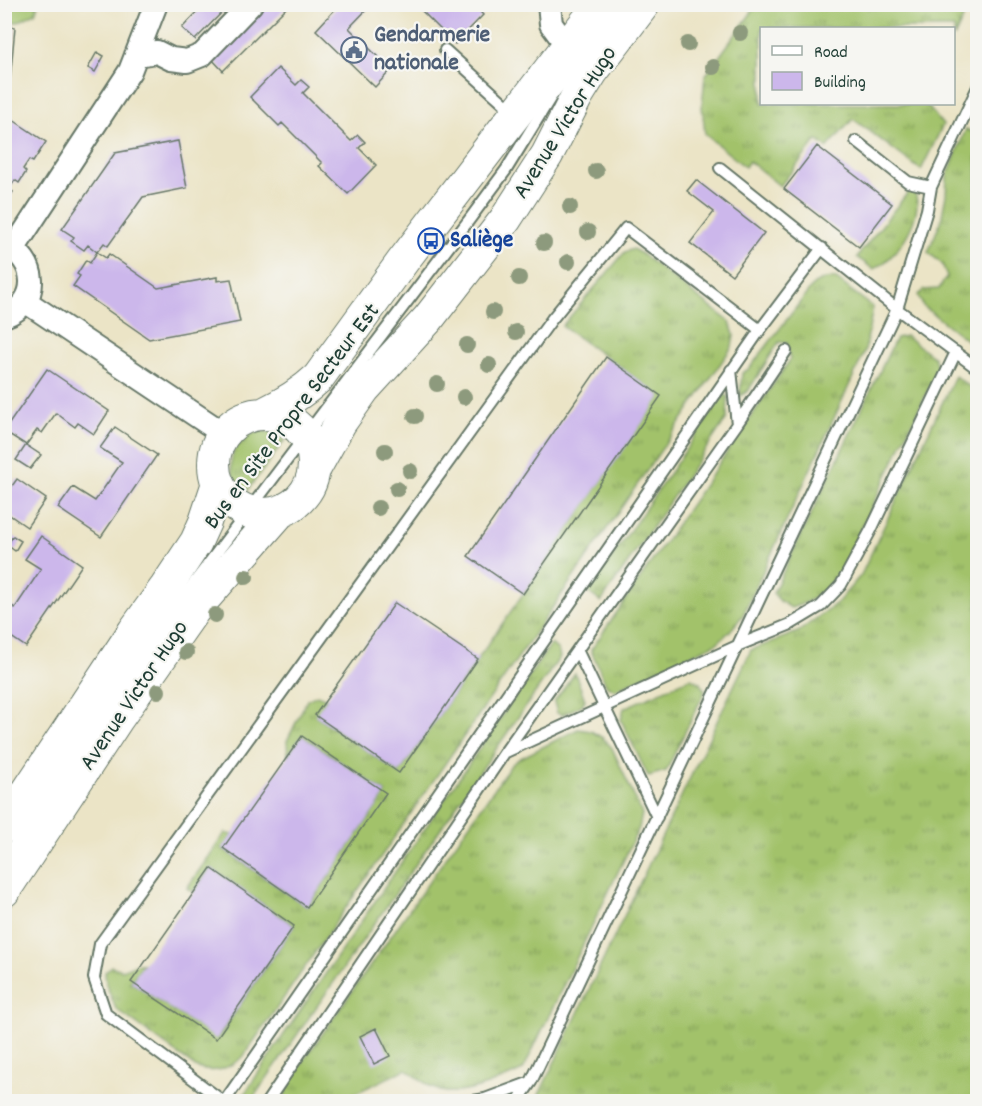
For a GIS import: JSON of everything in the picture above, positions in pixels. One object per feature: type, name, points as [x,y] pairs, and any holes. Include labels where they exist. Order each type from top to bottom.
[{"type":"street","points":[[4,316],[19,308],[30,292],[31,272],[21,254],[9,246],[130,71],[156,4]]},
{"type":"street","points":[[136,55],[157,52],[171,59],[187,61],[194,59],[202,55],[251,4]]},
{"type":"street","points":[[549,4],[551,24],[568,47]]},
{"type":"street","name":"Avenue Victor Hugo","points":[[224,434],[245,418],[263,414],[284,405],[318,378],[402,261],[600,4]]},
{"type":"street","name":"Avenue Victor Hugo","points":[[4,891],[118,718],[194,610],[280,512],[300,499],[307,490],[314,470],[340,423],[364,389],[428,319],[505,220],[547,155],[592,72],[644,4]]},
{"type":"street","points":[[25,301],[224,434],[215,458],[218,483],[229,500],[247,511],[269,514],[280,512]]},
{"type":"street","points":[[263,414],[286,420],[305,435],[314,458],[314,470]]},
{"type":"street","name":"Avenue Victor Hugo","points":[[4,827],[196,542],[218,483]]},
{"type":"lane","name":"Bus en Site Propre Secteur Est","points":[[4,860],[125,677],[174,609],[469,220],[506,170],[551,97],[622,4]]},
{"type":"lane","points":[[445,50],[505,104],[518,111]]},
{"type":"lane","points":[[517,1101],[531,1082],[897,309],[927,210],[931,187],[978,87]]},
{"type":"lane","points":[[856,141],[908,182],[931,187]]},
{"type":"lane","points":[[720,168],[897,309],[978,369]]},
{"type":"lane","points":[[760,330],[626,228],[552,319],[100,944],[94,978],[106,1014],[224,1101],[731,370],[822,248]]},
{"type":"lane","points":[[267,1101],[505,752],[578,652],[786,351]]},
{"type":"lane","points":[[505,752],[738,645],[791,624],[821,606],[841,585],[871,530],[956,352]]},
{"type":"lane","points":[[731,370],[737,424]]},
{"type":"lane","points":[[578,652],[657,817]]},
{"type":"lane","points":[[468,1101],[485,1099],[531,1082]]},
{"type":"green space","points":[[4,5],[38,5],[35,13],[18,22],[5,21]]},
{"type":"green space","points":[[757,5],[969,5],[955,36],[955,27],[760,27],[760,105],[927,105],[943,125],[921,170],[853,119],[827,148],[817,140],[780,186],[749,161],[745,167],[705,134],[702,106],[705,76]]},
{"type":"green space","points":[[966,129],[977,135],[977,348],[923,306],[918,295],[924,290],[939,289],[947,276],[942,264],[928,252],[941,221],[947,176]]},
{"type":"green space","points":[[913,190],[917,199],[916,210],[907,235],[891,256],[873,269],[857,257],[909,191]]},
{"type":"green space","points":[[633,249],[730,322],[734,335],[732,347],[243,1057],[221,1069],[197,1068],[116,1009],[106,984],[105,972],[111,966],[122,970],[136,964],[143,964],[131,982],[217,1039],[294,926],[211,868],[193,892],[187,888],[225,833],[233,835],[223,849],[307,907],[386,793],[302,736],[288,756],[287,741],[307,700],[317,695],[327,699],[316,716],[399,773],[660,396],[562,326],[625,252]]},
{"type":"green space","points":[[835,278],[873,307],[865,351],[743,615],[717,643],[615,690],[606,685],[591,650],[790,360],[787,343],[779,342],[748,391],[740,396],[742,373],[749,369],[814,284]]},
{"type":"green space","points":[[906,336],[934,357],[938,369],[842,569],[820,593],[791,608],[773,593],[896,338]]},
{"type":"green space","points":[[955,376],[978,393],[977,1101],[536,1101],[751,650],[798,632],[838,602],[861,575]]},
{"type":"green space","points":[[724,394],[728,397],[727,418],[601,602],[588,592]]},
{"type":"green space","points":[[260,431],[272,432],[285,440],[247,491],[238,484],[233,475],[232,457],[242,441]]},
{"type":"green space","points":[[551,644],[558,650],[560,657],[251,1101],[245,1097],[245,1093]]},
{"type":"green space","points":[[575,673],[585,700],[582,705],[562,715],[557,713],[554,702]]},
{"type":"green space","points":[[691,678],[700,683],[705,691],[666,771],[648,776],[621,720],[624,708]]},
{"type":"green space","points":[[578,729],[591,731],[603,738],[612,748],[642,814],[639,828],[523,1070],[479,1088],[455,1092],[433,1088],[406,1069],[339,1101],[285,1102],[290,1080],[511,765]]},
{"type":"building","points":[[205,4],[230,4],[195,40],[182,28]]},
{"type":"building","points":[[264,4],[290,4],[223,71],[211,58]]},
{"type":"building","name":"Gendarmerie nationale","points":[[340,4],[372,4],[349,28],[391,70],[375,87],[316,30]]},
{"type":"building","name":"Gendarmerie nationale","points":[[415,4],[473,4],[483,15],[455,44]]},
{"type":"building","points":[[4,26],[15,27],[10,81],[4,81]]},
{"type":"building","points":[[97,52],[104,56],[95,72],[88,68]]},
{"type":"building","points":[[278,68],[296,85],[301,80],[309,87],[303,93],[351,141],[358,135],[365,142],[359,148],[376,165],[348,194],[319,166],[322,163],[282,123],[279,126],[250,97]]},
{"type":"building","points":[[4,114],[46,142],[33,162],[29,160],[23,169],[26,172],[19,183],[15,180],[9,189],[13,192],[4,204]]},
{"type":"building","points":[[178,141],[187,188],[143,197],[108,246],[104,243],[97,252],[88,245],[84,250],[71,241],[74,237],[62,229],[115,153]]},
{"type":"building","points":[[817,146],[892,204],[859,247],[784,189]]},
{"type":"building","points":[[696,180],[764,233],[732,275],[690,243],[714,212],[687,191]]},
{"type":"building","points":[[97,252],[106,258],[109,254],[158,288],[217,277],[217,281],[231,279],[240,322],[149,339],[73,286],[86,260],[90,263]]},
{"type":"building","points":[[606,357],[661,396],[523,594],[468,556]]},
{"type":"building","points":[[47,369],[109,411],[94,434],[78,423],[75,427],[56,413],[42,433],[37,430],[26,445],[4,431]]},
{"type":"building","points":[[115,427],[157,455],[101,537],[58,508],[73,487],[95,501],[122,462],[100,448]]},
{"type":"building","points":[[26,445],[41,455],[30,469],[16,460]]},
{"type":"building","points":[[17,479],[46,499],[27,527],[4,511],[4,497]]},
{"type":"building","points":[[13,536],[21,541],[15,551],[7,545]]},
{"type":"building","points":[[41,536],[82,565],[26,647],[4,632],[4,601],[15,608],[41,569],[25,559]]},
{"type":"building","points":[[395,603],[478,659],[399,773],[315,715]]},
{"type":"building","points":[[302,736],[386,793],[307,907],[223,848]]},
{"type":"building","points":[[211,868],[294,926],[216,1039],[131,982]]},
{"type":"building","points":[[376,1028],[390,1056],[374,1064],[360,1036]]},
{"type":"place","name":"Gendarmerie nationale","points":[[354,50]]},
{"type":"place","name":"Saliège","points":[[431,241]]}]
